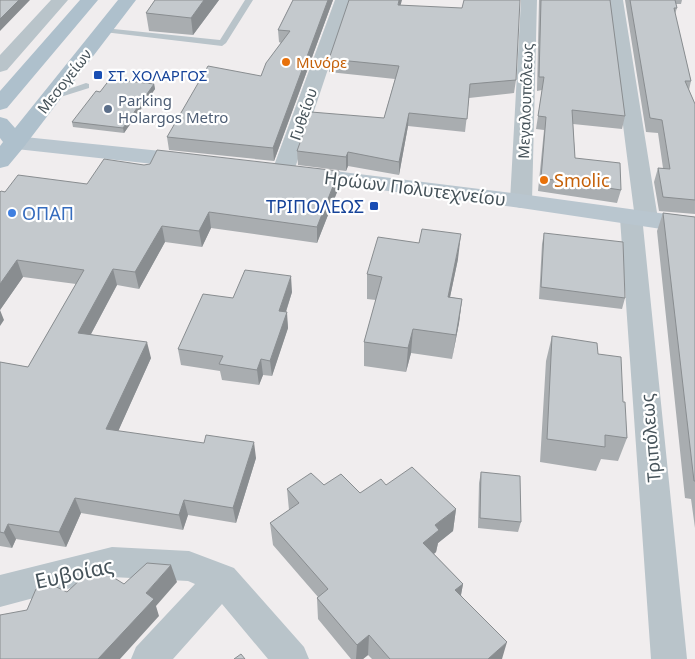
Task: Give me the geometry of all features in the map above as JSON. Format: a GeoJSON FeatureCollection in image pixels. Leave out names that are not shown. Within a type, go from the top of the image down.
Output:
{"type":"FeatureCollection","features":[{"type":"Feature","properties":{"kind":"main road","name":"Μεσογείων"},"geometry":{"type":"LineString","coordinates":[[0,104],[89,0]]}},
{"type":"Feature","properties":{"kind":"main road","name":"Μεσογείων"},"geometry":{"type":"LineString","coordinates":[[0,161],[127,0]]}},
{"type":"Feature","properties":{"kind":"main road"},"geometry":{"type":"LineString","coordinates":[[0,123],[15,143]]}},
{"type":"Feature","properties":{"kind":"street"},"geometry":{"type":"LineString","coordinates":[[0,66],[60,0]]}},
{"type":"Feature","properties":{"kind":"street","name":"Γυθείου"},"geometry":{"type":"LineString","coordinates":[[273,170],[343,0]]}},
{"type":"Feature","properties":{"kind":"street","name":"Μεγαλουπόλεως"},"geometry":{"type":"LineString","coordinates":[[521,201],[529,0]]}},
{"type":"Feature","properties":{"kind":"street","name":"Τριπόλεως"},"geometry":{"type":"LineString","coordinates":[[615,0],[638,218],[670,659]]}},
{"type":"Feature","properties":{"kind":"street"},"geometry":{"type":"LineString","coordinates":[[15,143],[216,164]]}},
{"type":"Feature","properties":{"kind":"street","name":"Ηρώων Πολυτεχνείου"},"geometry":{"type":"LineString","coordinates":[[273,170],[521,201],[695,226]]}},
{"type":"Feature","properties":{"kind":"street","name":"Ευβοίας"},"geometry":{"type":"LineString","coordinates":[[0,591],[21,584],[112,562],[189,566],[222,579],[291,659]]}},
{"type":"Feature","properties":{"kind":"street"},"geometry":{"type":"LineString","coordinates":[[149,659],[222,579]]}},
{"type":"Feature","properties":{"kind":"lane"},"geometry":{"type":"LineString","coordinates":[[104,30],[222,43],[249,0]]}},
{"type":"Feature","properties":{"kind":"lane"},"geometry":{"type":"LineString","coordinates":[[51,97],[86,86]]}},
{"type":"Feature","properties":{"kind":"building"},"geometry":{"type":"Polygon","coordinates":[[[0,0],[19,0],[0,19],[0,0]]]}},
{"type":"Feature","properties":{"kind":"building"},"geometry":{"type":"Polygon","coordinates":[[[155,0],[204,0],[191,18],[146,13],[155,0]]]}},
{"type":"Feature","properties":{"kind":"building"},"geometry":{"type":"Polygon","coordinates":[[[293,0],[328,0],[273,148],[167,137],[208,66],[261,76],[266,63],[290,31],[278,30],[293,0]]]}},
{"type":"Feature","properties":{"kind":"building"},"geometry":{"type":"Polygon","coordinates":[[[349,0],[399,0],[398,5],[462,8],[464,0],[520,0],[516,80],[470,84],[467,119],[409,113],[399,162],[348,152],[346,157],[297,151],[311,112],[384,118],[399,66],[329,59],[349,0]]]}},
{"type":"Feature","properties":{"kind":"building"},"geometry":{"type":"Polygon","coordinates":[[[541,0],[610,0],[625,116],[572,110],[575,158],[620,163],[621,190],[541,178],[546,117],[538,116],[544,77],[539,77],[541,0]]]}},
{"type":"Feature","properties":{"kind":"building"},"geometry":{"type":"Polygon","coordinates":[[[630,0],[675,0],[677,8],[674,8],[691,81],[685,81],[695,104],[695,200],[663,197],[658,168],[670,169],[662,120],[650,118],[630,0]]]}},
{"type":"Feature","properties":{"kind":"building"},"geometry":{"type":"Polygon","coordinates":[[[110,79],[154,84],[123,128],[72,122],[96,91],[100,92],[110,79]]]}},
{"type":"Feature","properties":{"kind":"building"},"geometry":{"type":"Polygon","coordinates":[[[157,150],[339,171],[317,227],[209,212],[199,231],[162,226],[135,272],[113,269],[78,333],[147,342],[106,429],[204,443],[206,435],[254,442],[233,508],[184,500],[179,515],[75,498],[59,532],[8,524],[4,533],[0,532],[0,362],[28,367],[84,270],[17,260],[0,284],[0,192],[5,192],[18,175],[87,184],[104,159],[144,165],[150,164],[157,150]]]}},
{"type":"Feature","properties":{"kind":"building"},"geometry":{"type":"Polygon","coordinates":[[[663,213],[695,217],[695,481],[694,481],[663,213]]]}},
{"type":"Feature","properties":{"kind":"building"},"geometry":{"type":"Polygon","coordinates":[[[422,229],[461,234],[448,297],[462,299],[456,335],[413,329],[408,348],[364,342],[382,277],[367,274],[378,237],[419,243],[422,229]]]}},
{"type":"Feature","properties":{"kind":"building"},"geometry":{"type":"Polygon","coordinates":[[[544,233],[623,242],[625,298],[541,287],[544,233]]]}},
{"type":"Feature","properties":{"kind":"building"},"geometry":{"type":"Polygon","coordinates":[[[245,270],[291,276],[279,311],[287,312],[270,361],[261,359],[257,370],[219,364],[223,356],[178,349],[203,294],[233,298],[245,270]]]}},
{"type":"Feature","properties":{"kind":"building"},"geometry":{"type":"Polygon","coordinates":[[[552,336],[597,343],[598,354],[621,357],[627,438],[605,435],[605,447],[547,439],[552,336]]]}},
{"type":"Feature","properties":{"kind":"building"},"geometry":{"type":"Polygon","coordinates":[[[412,467],[456,509],[435,525],[439,530],[423,543],[463,584],[455,590],[507,642],[488,659],[390,659],[369,635],[357,645],[317,598],[328,589],[270,523],[299,503],[287,489],[311,473],[324,485],[341,474],[360,493],[381,479],[386,485],[412,467]]]}},
{"type":"Feature","properties":{"kind":"building"},"geometry":{"type":"Polygon","coordinates":[[[481,472],[520,476],[521,522],[480,518],[481,472]]]}},
{"type":"Feature","properties":{"kind":"building"},"geometry":{"type":"Polygon","coordinates":[[[147,563],[171,565],[146,593],[154,599],[98,659],[0,659],[0,615],[27,610],[36,589],[46,582],[67,592],[83,577],[100,569],[124,584],[147,563]]]}},
{"type":"Feature","properties":{"kind":"building"},"geometry":{"type":"Polygon","coordinates":[[[241,654],[245,659],[234,659],[241,654]]]}},
{"type":"Feature","properties":{"kind":"place","name":"Μινόρε"},"geometry":{"type":"Point","coordinates":[286,62]}},
{"type":"Feature","properties":{"kind":"place","name":"ΣΤ. ΧΟΛΑΡΓΟΣ"},"geometry":{"type":"Point","coordinates":[98,75]}},
{"type":"Feature","properties":{"kind":"place","name":"Parking Holargos Metro"},"geometry":{"type":"Point","coordinates":[108,109]}},
{"type":"Feature","properties":{"kind":"place","name":"Smolic"},"geometry":{"type":"Point","coordinates":[544,180]}},
{"type":"Feature","properties":{"kind":"place","name":"ΤΡΙΠΟΛΕΩΣ"},"geometry":{"type":"Point","coordinates":[374,206]}},
{"type":"Feature","properties":{"kind":"place","name":"ΟΠΑΠ"},"geometry":{"type":"Point","coordinates":[12,213]}}]}
